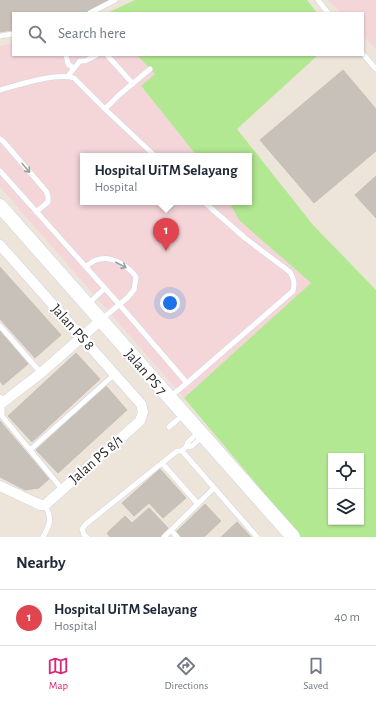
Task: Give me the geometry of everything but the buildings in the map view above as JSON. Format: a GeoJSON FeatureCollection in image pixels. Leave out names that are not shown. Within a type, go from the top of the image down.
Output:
{"type":"FeatureCollection","features":[{"type":"Feature","properties":{"kind":"street","name":"Jalan PS 7"},"geometry":{"type":"LineString","coordinates":[[0,206],[293,537]]}},
{"type":"Feature","properties":{"kind":"street","name":"Jalan PS 8"},"geometry":{"type":"LineString","coordinates":[[0,245],[141,404],[143,412]]}},
{"type":"Feature","properties":{"kind":"street"},"geometry":{"type":"LineString","coordinates":[[1,401],[41,373],[101,320]]}},
{"type":"Feature","properties":{"kind":"street","name":"Jalan PS 8/1"},"geometry":{"type":"LineString","coordinates":[[45,505],[140,421],[143,412]]}},
{"type":"Feature","properties":{"kind":"street"},"geometry":{"type":"LineString","coordinates":[[0,486],[36,503],[45,505]]}},
{"type":"Feature","properties":{"kind":"lane"},"geometry":{"type":"LineString","coordinates":[[92,12],[115,0]]}},
{"type":"Feature","properties":{"kind":"lane"},"geometry":{"type":"LineString","coordinates":[[318,0],[327,12]]}},
{"type":"Feature","properties":{"kind":"lane"},"geometry":{"type":"LineString","coordinates":[[0,36],[12,34]]}},
{"type":"Feature","properties":{"kind":"lane"},"geometry":{"type":"LineString","coordinates":[[364,55],[376,69]]}},
{"type":"Feature","properties":{"kind":"lane"},"geometry":{"type":"LineString","coordinates":[[66,56],[68,64],[73,68]]}},
{"type":"Feature","properties":{"kind":"lane"},"geometry":{"type":"LineString","coordinates":[[68,76],[80,61],[95,56]]}},
{"type":"Feature","properties":{"kind":"lane"},"geometry":{"type":"LineString","coordinates":[[108,56],[133,84]]}},
{"type":"Feature","properties":{"kind":"lane"},"geometry":{"type":"LineString","coordinates":[[105,109],[150,69]]}},
{"type":"Feature","properties":{"kind":"lane"},"geometry":{"type":"LineString","coordinates":[[0,90],[51,78],[68,76],[74,78],[152,153]]}},
{"type":"Feature","properties":{"kind":"lane"},"geometry":{"type":"LineString","coordinates":[[0,139],[46,191],[48,202],[36,212]]}},
{"type":"Feature","properties":{"kind":"lane"},"geometry":{"type":"LineString","coordinates":[[0,171],[105,288],[187,383]]}},
{"type":"Feature","properties":{"kind":"lane"},"geometry":{"type":"LineString","coordinates":[[169,397],[293,291],[295,280],[290,272],[246,238],[208,205]]}},
{"type":"Feature","properties":{"kind":"lane"},"geometry":{"type":"LineString","coordinates":[[86,267],[96,260],[106,259],[120,264],[133,272],[136,277],[134,290],[127,298],[101,320]]}},
{"type":"Feature","properties":{"kind":"lane"},"geometry":{"type":"LineString","coordinates":[[87,304],[105,288]]}},
{"type":"Feature","properties":{"kind":"lane"},"geometry":{"type":"LineString","coordinates":[[0,326],[41,373]]}},
{"type":"Feature","properties":{"kind":"lane"},"geometry":{"type":"LineString","coordinates":[[30,450],[115,374]]}},
{"type":"Feature","properties":{"kind":"lane"},"geometry":{"type":"LineString","coordinates":[[1,401],[2,416],[62,489]]}},
{"type":"Feature","properties":{"kind":"lane"},"geometry":{"type":"LineString","coordinates":[[169,427],[184,414]]}},
{"type":"Feature","properties":{"kind":"lane"},"geometry":{"type":"LineString","coordinates":[[87,537],[84,536],[82,529],[86,524],[177,451],[192,446],[202,433]]}},
{"type":"Feature","properties":{"kind":"lane"},"geometry":{"type":"LineString","coordinates":[[184,449],[214,488],[257,537]]}},
{"type":"Feature","properties":{"kind":"lane"},"geometry":{"type":"LineString","coordinates":[[162,463],[198,504]]}},
{"type":"Feature","properties":{"kind":"lane"},"geometry":{"type":"LineString","coordinates":[[164,537],[214,488]]}},
{"type":"Feature","properties":{"kind":"lane"},"geometry":{"type":"LineString","coordinates":[[43,537],[49,527],[50,518],[45,505]]}},
{"type":"Feature","properties":{"kind":"lane"},"geometry":{"type":"LineString","coordinates":[[171,530],[177,537]]}},
{"type":"Feature","properties":{"kind":"shaded area"},"geometry":{"type":"Polygon","coordinates":[[[328,0],[376,0],[376,49],[364,37],[364,12],[340,12],[328,0]]]}},
{"type":"Feature","properties":{"kind":"shaded area"},"geometry":{"type":"Polygon","coordinates":[[[12,43],[12,56],[138,56],[155,74],[141,87],[195,153],[80,153],[80,205],[231,205],[239,220],[312,283],[184,398],[0,187],[0,46],[12,43]]]}},
{"type":"Feature","properties":{"kind":"green space"},"geometry":{"type":"Polygon","coordinates":[[[135,0],[307,0],[316,12],[109,12],[135,0]]]}},
{"type":"Feature","properties":{"kind":"green space"},"geometry":{"type":"Polygon","coordinates":[[[138,56],[317,56],[237,129],[313,225],[376,290],[376,537],[301,537],[184,398],[311,283],[239,220],[231,205],[252,205],[252,153],[195,153],[141,86],[155,74],[138,56]]]}},
{"type":"Feature","properties":{"kind":"place","name":"Hospital UiTM Selayang"},"geometry":{"type":"Point","coordinates":[166,251]}}]}
